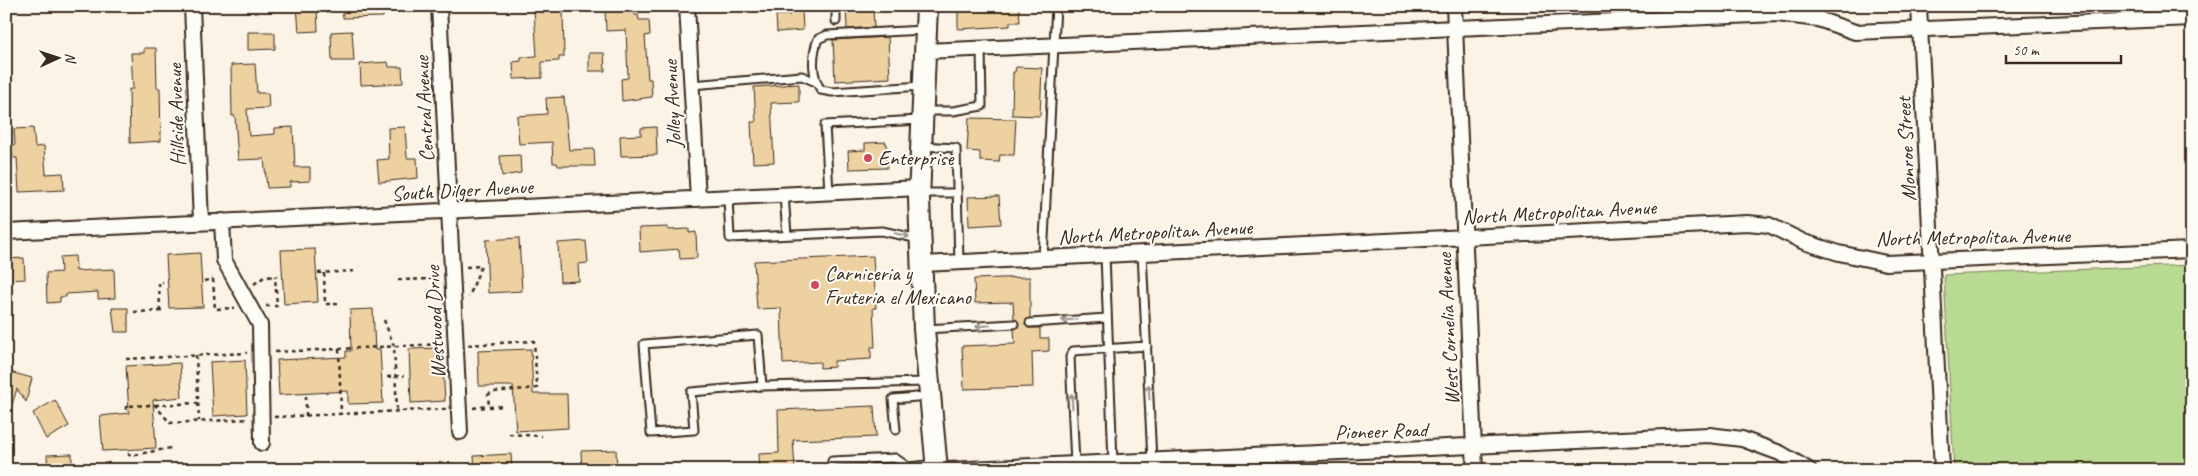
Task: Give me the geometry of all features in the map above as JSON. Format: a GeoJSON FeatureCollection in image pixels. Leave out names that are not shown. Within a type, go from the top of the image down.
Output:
{"type":"FeatureCollection","features":[{"type":"Feature","properties":{"kind":"main road"},"geometry":{"type":"LineString","coordinates":[[927,6],[920,190],[921,240],[924,329],[940,468]]}},
{"type":"Feature","properties":{"kind":"street","name":"Hillside Avenue"},"geometry":{"type":"LineString","coordinates":[[192,6],[201,222]]}},
{"type":"Feature","properties":{"kind":"street","name":"Central Avenue"},"geometry":{"type":"LineString","coordinates":[[439,6],[449,210]]}},
{"type":"Feature","properties":{"kind":"street","name":"Jolley Avenue"},"geometry":{"type":"LineString","coordinates":[[687,6],[698,199]]}},
{"type":"Feature","properties":{"kind":"street","name":"West Cornelia Avenue"},"geometry":{"type":"LineString","coordinates":[[1454,6],[1475,470]]}},
{"type":"Feature","properties":{"kind":"street","name":"Monroe Street"},"geometry":{"type":"LineString","coordinates":[[1919,6],[1942,470]]}},
{"type":"Feature","properties":{"kind":"street"},"geometry":{"type":"LineString","coordinates":[[926,51],[1777,14],[1818,20],[1855,32],[2192,18]]}},
{"type":"Feature","properties":{"kind":"street","name":"South Dilger Avenue"},"geometry":{"type":"LineString","coordinates":[[6,232],[829,192],[920,190]]}},
{"type":"Feature","properties":{"kind":"street","name":"Westwood Drive"},"geometry":{"type":"LineString","coordinates":[[449,210],[460,432]]}},
{"type":"Feature","properties":{"kind":"street"},"geometry":{"type":"LineString","coordinates":[[222,221],[224,260],[260,325],[262,442]]}},
{"type":"Feature","properties":{"kind":"street","name":"North Metropolitan Avenue"},"geometry":{"type":"LineString","coordinates":[[923,264],[1748,223],[1769,225],[1804,242],[1839,254],[1886,263],[2192,250]]}},
{"type":"Feature","properties":{"kind":"street","name":"Pioneer Road"},"geometry":{"type":"LineString","coordinates":[[940,468],[1007,469],[1114,462],[1709,435],[1742,439],[1780,453],[1809,470]]}},
{"type":"Feature","properties":{"kind":"lane"},"geometry":{"type":"LineString","coordinates":[[836,6],[836,22]]}},
{"type":"Feature","properties":{"kind":"lane"},"geometry":{"type":"LineString","coordinates":[[1043,258],[1056,6]]}},
{"type":"Feature","properties":{"kind":"lane"},"geometry":{"type":"LineString","coordinates":[[924,86],[832,92],[821,90],[816,82],[813,50],[818,38],[827,35],[926,30]]}},
{"type":"Feature","properties":{"kind":"lane"},"geometry":{"type":"LineString","coordinates":[[829,192],[825,125],[923,115],[982,106],[982,48]]}},
{"type":"Feature","properties":{"kind":"lane"},"geometry":{"type":"LineString","coordinates":[[691,85],[802,76],[816,82]]}},
{"type":"Feature","properties":{"kind":"lane"},"geometry":{"type":"LineString","coordinates":[[922,146],[956,148],[959,262]]}},
{"type":"Feature","properties":{"kind":"lane"},"geometry":{"type":"LineString","coordinates":[[920,190],[957,193]]}},
{"type":"Feature","properties":{"kind":"lane"},"geometry":{"type":"LineString","coordinates":[[784,195],[787,235]]}},
{"type":"Feature","properties":{"kind":"lane"},"geometry":{"type":"LineString","coordinates":[[728,198],[730,238],[882,232],[921,240]]}},
{"type":"Feature","properties":{"kind":"lane"},"geometry":{"type":"LineString","coordinates":[[1142,253],[1152,461]]}},
{"type":"Feature","properties":{"kind":"lane"},"geometry":{"type":"LineString","coordinates":[[1105,255],[1114,462]]}},
{"type":"Feature","properties":{"kind":"lane"},"geometry":{"type":"LineString","coordinates":[[1030,323],[1107,318]]}},
{"type":"Feature","properties":{"kind":"lane"},"geometry":{"type":"LineString","coordinates":[[924,329],[1014,324]]}},
{"type":"Feature","properties":{"kind":"lane"},"geometry":{"type":"LineString","coordinates":[[762,386],[758,335],[644,344],[651,433],[694,430],[691,392],[762,386],[930,389]]}},
{"type":"Feature","properties":{"kind":"lane"},"geometry":{"type":"LineString","coordinates":[[1066,466],[1070,357],[1073,351],[1147,346]]}},
{"type":"Feature","properties":{"kind":"lane"},"geometry":{"type":"LineString","coordinates":[[896,430],[893,399],[930,389]]}},
{"type":"Feature","properties":{"kind":"lane"},"geometry":{"type":"LineString","coordinates":[[832,470],[832,461],[886,458],[895,458],[908,467],[940,468]]}},
{"type":"Feature","properties":{"kind":"path"},"geometry":{"type":"LineString","coordinates":[[462,267],[481,266],[468,298],[462,298]]}},
{"type":"Feature","properties":{"kind":"path"},"geometry":{"type":"LineString","coordinates":[[318,273],[357,271]]}},
{"type":"Feature","properties":{"kind":"path"},"geometry":{"type":"LineString","coordinates":[[204,281],[213,279],[219,273]]}},
{"type":"Feature","properties":{"kind":"path"},"geometry":{"type":"LineString","coordinates":[[324,273],[325,304],[339,304]]}},
{"type":"Feature","properties":{"kind":"path"},"geometry":{"type":"LineString","coordinates":[[213,279],[215,309],[277,306],[276,276],[264,277],[242,292]]}},
{"type":"Feature","properties":{"kind":"path"},"geometry":{"type":"LineString","coordinates":[[398,280],[435,279]]}},
{"type":"Feature","properties":{"kind":"path"},"geometry":{"type":"LineString","coordinates":[[160,311],[158,282],[163,282]]}},
{"type":"Feature","properties":{"kind":"path"},"geometry":{"type":"LineString","coordinates":[[134,312],[164,311]]}},
{"type":"Feature","properties":{"kind":"path"},"geometry":{"type":"LineString","coordinates":[[384,320],[394,346],[397,411]]}},
{"type":"Feature","properties":{"kind":"path"},"geometry":{"type":"LineString","coordinates":[[464,345],[534,341],[536,388],[492,392],[488,395],[489,407],[468,408],[504,406]]}},
{"type":"Feature","properties":{"kind":"path"},"geometry":{"type":"LineString","coordinates":[[126,359],[446,344]]}},
{"type":"Feature","properties":{"kind":"path"},"geometry":{"type":"LineString","coordinates":[[339,349],[341,414]]}},
{"type":"Feature","properties":{"kind":"path"},"geometry":{"type":"LineString","coordinates":[[196,356],[199,421]]}},
{"type":"Feature","properties":{"kind":"path"},"geometry":{"type":"LineString","coordinates":[[387,377],[404,376]]}},
{"type":"Feature","properties":{"kind":"path"},"geometry":{"type":"LineString","coordinates":[[306,396],[306,416]]}},
{"type":"Feature","properties":{"kind":"path"},"geometry":{"type":"LineString","coordinates":[[126,410],[126,406],[198,403]]}},
{"type":"Feature","properties":{"kind":"path"},"geometry":{"type":"LineString","coordinates":[[155,405],[170,422],[452,408]]}},
{"type":"Feature","properties":{"kind":"path"},"geometry":{"type":"LineString","coordinates":[[509,434],[542,436]]}},
{"type":"Feature","properties":{"kind":"path"},"geometry":{"type":"LineString","coordinates":[[129,453],[129,455],[134,455],[171,448]]}},
{"type":"Feature","properties":{"kind":"green space"},"geometry":{"type":"Polygon","coordinates":[[[2192,265],[2192,470],[1954,470],[1944,275],[2192,265]]]}},
{"type":"Feature","properties":{"kind":"building"},"geometry":{"type":"Polygon","coordinates":[[[297,6],[317,6],[318,31],[299,32],[297,6]]]}},
{"type":"Feature","properties":{"kind":"building"},"geometry":{"type":"Polygon","coordinates":[[[342,6],[383,6],[383,17],[343,18],[342,6]]]}},
{"type":"Feature","properties":{"kind":"building"},"geometry":{"type":"Polygon","coordinates":[[[846,6],[871,6],[871,9],[873,9],[874,27],[847,29],[846,6]]]}},
{"type":"Feature","properties":{"kind":"building"},"geometry":{"type":"Polygon","coordinates":[[[958,6],[1019,6],[1020,22],[1010,22],[1010,26],[958,29],[958,6]]]}},
{"type":"Feature","properties":{"kind":"building"},"geometry":{"type":"Polygon","coordinates":[[[563,8],[564,57],[559,57],[559,61],[542,62],[542,78],[514,79],[513,62],[521,61],[521,57],[537,56],[534,10],[563,8]]]}},
{"type":"Feature","properties":{"kind":"building"},"geometry":{"type":"Polygon","coordinates":[[[635,8],[635,15],[638,15],[639,20],[649,20],[650,35],[645,36],[648,79],[651,79],[652,97],[622,101],[621,79],[628,78],[626,30],[606,31],[605,9],[635,8]]]}},
{"type":"Feature","properties":{"kind":"building"},"geometry":{"type":"Polygon","coordinates":[[[790,10],[802,10],[803,30],[777,32],[776,15],[790,15],[790,10]]]}},
{"type":"Feature","properties":{"kind":"building"},"geometry":{"type":"Polygon","coordinates":[[[352,31],[354,61],[332,61],[331,32],[352,31]]]}},
{"type":"Feature","properties":{"kind":"building"},"geometry":{"type":"Polygon","coordinates":[[[248,32],[272,32],[275,34],[275,49],[248,50],[248,32]]]}},
{"type":"Feature","properties":{"kind":"building"},"geometry":{"type":"Polygon","coordinates":[[[888,37],[890,78],[835,81],[833,40],[888,37]]]}},
{"type":"Feature","properties":{"kind":"building"},"geometry":{"type":"Polygon","coordinates":[[[144,48],[156,48],[157,88],[160,88],[161,141],[130,143],[129,89],[133,89],[131,53],[144,53],[144,48]]]}},
{"type":"Feature","properties":{"kind":"building"},"geometry":{"type":"Polygon","coordinates":[[[589,53],[604,53],[605,71],[589,71],[589,53]]]}},
{"type":"Feature","properties":{"kind":"building"},"geometry":{"type":"Polygon","coordinates":[[[388,62],[389,67],[402,67],[403,83],[361,85],[360,64],[388,62]]]}},
{"type":"Feature","properties":{"kind":"building"},"geometry":{"type":"Polygon","coordinates":[[[255,64],[257,93],[268,93],[269,108],[247,109],[249,136],[275,134],[275,128],[293,127],[295,167],[310,167],[310,181],[290,182],[290,187],[267,188],[264,159],[238,160],[235,116],[232,116],[231,65],[255,64]]]}},
{"type":"Feature","properties":{"kind":"building"},"geometry":{"type":"Polygon","coordinates":[[[1016,67],[1042,68],[1040,116],[1012,115],[1013,72],[1015,72],[1016,67]]]}},
{"type":"Feature","properties":{"kind":"building"},"geometry":{"type":"Polygon","coordinates":[[[799,84],[799,102],[771,103],[774,162],[753,163],[751,122],[756,122],[754,87],[799,84]]]}},
{"type":"Feature","properties":{"kind":"building"},"geometry":{"type":"Polygon","coordinates":[[[564,97],[569,150],[594,149],[595,166],[558,166],[557,163],[553,163],[552,142],[519,144],[517,116],[547,114],[546,98],[564,97]]]}},
{"type":"Feature","properties":{"kind":"building"},"geometry":{"type":"Polygon","coordinates":[[[969,118],[1016,119],[1014,155],[1000,155],[999,162],[980,161],[980,152],[967,151],[969,118]]]}},
{"type":"Feature","properties":{"kind":"building"},"geometry":{"type":"Polygon","coordinates":[[[405,127],[407,158],[417,158],[418,178],[379,182],[377,160],[389,159],[388,128],[405,127]]]}},
{"type":"Feature","properties":{"kind":"building"},"geometry":{"type":"Polygon","coordinates":[[[656,127],[657,155],[621,156],[620,136],[641,135],[641,128],[656,127]]]}},
{"type":"Feature","properties":{"kind":"building"},"geometry":{"type":"Polygon","coordinates":[[[33,128],[35,147],[44,146],[46,174],[63,173],[64,190],[19,192],[17,158],[13,158],[12,145],[15,145],[14,129],[33,128]]]}},
{"type":"Feature","properties":{"kind":"building","name":"Enterprise"},"geometry":{"type":"Polygon","coordinates":[[[886,142],[887,168],[849,169],[848,151],[865,150],[865,143],[886,142]]]}},
{"type":"Feature","properties":{"kind":"building"},"geometry":{"type":"Polygon","coordinates":[[[520,155],[521,173],[502,176],[500,156],[520,155]]]}},
{"type":"Feature","properties":{"kind":"building"},"geometry":{"type":"Polygon","coordinates":[[[999,196],[1001,224],[969,226],[968,197],[999,196]]]}},
{"type":"Feature","properties":{"kind":"building"},"geometry":{"type":"Polygon","coordinates":[[[668,227],[668,230],[689,229],[689,233],[696,232],[697,258],[680,259],[679,249],[640,252],[639,228],[668,227]]]}},
{"type":"Feature","properties":{"kind":"building"},"geometry":{"type":"Polygon","coordinates":[[[519,238],[522,291],[488,293],[486,240],[519,238]]]}},
{"type":"Feature","properties":{"kind":"building"},"geometry":{"type":"Polygon","coordinates":[[[586,241],[588,263],[578,264],[579,281],[560,282],[558,243],[586,241]]]}},
{"type":"Feature","properties":{"kind":"building"},"geometry":{"type":"Polygon","coordinates":[[[315,249],[318,302],[284,304],[281,250],[315,249]]]}},
{"type":"Feature","properties":{"kind":"building"},"geometry":{"type":"Polygon","coordinates":[[[200,253],[203,307],[169,308],[166,255],[200,253]]]}},
{"type":"Feature","properties":{"kind":"building"},"geometry":{"type":"Polygon","coordinates":[[[75,256],[76,271],[114,269],[115,298],[98,299],[98,292],[66,294],[66,297],[60,297],[60,302],[47,303],[46,273],[61,272],[60,257],[75,256]]]}},
{"type":"Feature","properties":{"kind":"building"},"geometry":{"type":"Polygon","coordinates":[[[873,256],[876,308],[873,308],[875,347],[871,347],[871,359],[834,361],[834,367],[820,368],[820,362],[783,364],[781,308],[757,309],[754,261],[873,256]]]}},
{"type":"Feature","properties":{"kind":"building"},"geometry":{"type":"Polygon","coordinates":[[[24,258],[25,279],[7,280],[6,259],[24,258]]]}},
{"type":"Feature","properties":{"kind":"building"},"geometry":{"type":"Polygon","coordinates":[[[1030,277],[1030,318],[1026,320],[1025,324],[1028,328],[1040,328],[1040,338],[1049,338],[1049,351],[1032,352],[1033,387],[964,389],[962,346],[1015,344],[1014,329],[1019,324],[1014,319],[1013,302],[975,303],[974,279],[1030,277]]]}},
{"type":"Feature","properties":{"kind":"building"},"geometry":{"type":"Polygon","coordinates":[[[112,308],[128,308],[128,332],[115,332],[112,308]]]}},
{"type":"Feature","properties":{"kind":"building"},"geometry":{"type":"Polygon","coordinates":[[[373,309],[375,350],[380,349],[383,403],[348,404],[348,391],[279,395],[277,360],[346,357],[346,351],[351,351],[350,310],[373,309]]]}},
{"type":"Feature","properties":{"kind":"building"},"geometry":{"type":"Polygon","coordinates":[[[442,348],[445,401],[411,403],[409,349],[442,348]]]}},
{"type":"Feature","properties":{"kind":"building"},"geometry":{"type":"Polygon","coordinates":[[[531,349],[533,394],[567,394],[568,428],[516,431],[513,386],[479,386],[478,351],[531,349]]]}},
{"type":"Feature","properties":{"kind":"building"},"geometry":{"type":"Polygon","coordinates":[[[245,360],[247,414],[213,416],[210,362],[245,360]]]}},
{"type":"Feature","properties":{"kind":"building"},"geometry":{"type":"Polygon","coordinates":[[[180,363],[182,397],[153,400],[156,448],[103,451],[100,416],[129,413],[126,366],[180,363]]]}},
{"type":"Feature","properties":{"kind":"building"},"geometry":{"type":"Polygon","coordinates":[[[6,371],[32,378],[26,402],[17,389],[9,414],[6,413],[6,371]]]}},
{"type":"Feature","properties":{"kind":"building"},"geometry":{"type":"Polygon","coordinates":[[[55,400],[69,426],[46,439],[33,413],[55,400]]]}},
{"type":"Feature","properties":{"kind":"building"},"geometry":{"type":"Polygon","coordinates":[[[874,406],[876,437],[793,440],[795,469],[760,470],[759,454],[779,453],[778,410],[874,406]]]}},
{"type":"Feature","properties":{"kind":"building"},"geometry":{"type":"Polygon","coordinates":[[[616,450],[617,470],[582,470],[581,451],[616,450]]]}},
{"type":"Feature","properties":{"kind":"building"},"geometry":{"type":"Polygon","coordinates":[[[72,454],[72,470],[48,470],[47,455],[72,454]]]}},
{"type":"Feature","properties":{"kind":"building"},"geometry":{"type":"Polygon","coordinates":[[[511,454],[512,470],[475,470],[474,456],[511,454]]]}},
{"type":"Feature","properties":{"kind":"place","name":"Enterprise"},"geometry":{"type":"Point","coordinates":[868,158]}},
{"type":"Feature","properties":{"kind":"place","name":"Carniceria y Fruteria el Mexicano"},"geometry":{"type":"Point","coordinates":[815,285]}}]}
